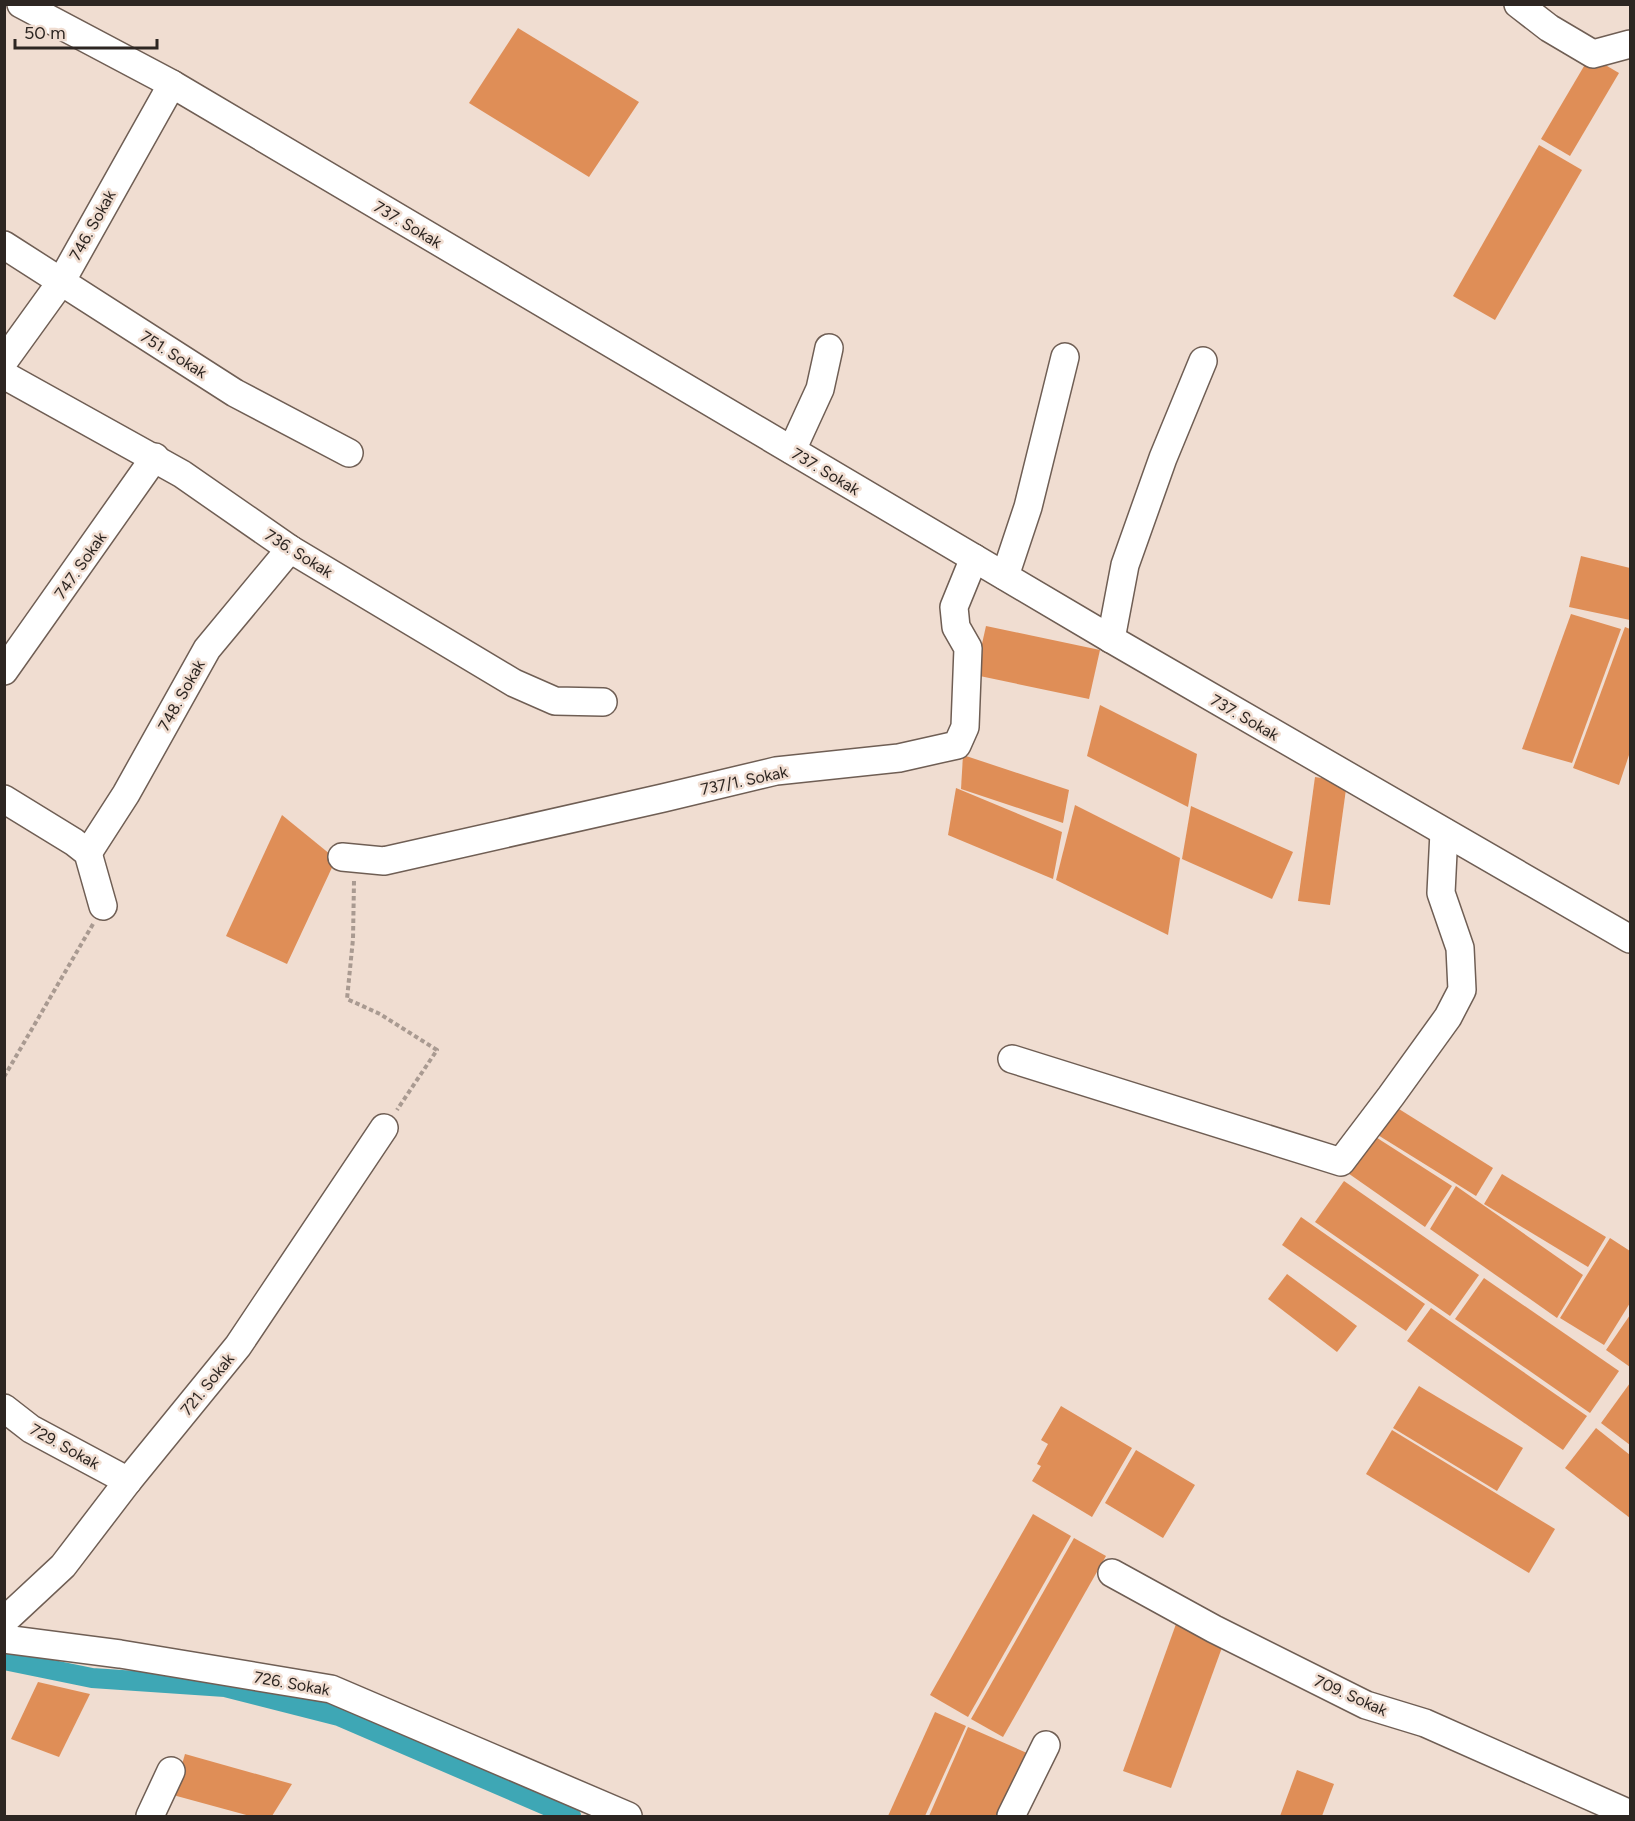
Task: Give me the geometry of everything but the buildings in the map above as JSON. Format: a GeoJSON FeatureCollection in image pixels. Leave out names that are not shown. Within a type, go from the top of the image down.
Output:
{"type":"FeatureCollection","features":[{"type":"Feature","properties":{"kind":"street","name":"737. Sokak"},"geometry":{"type":"LineString","coordinates":[[21,4],[172,84],[1112,639],[1630,939]]}},
{"type":"Feature","properties":{"kind":"street"},"geometry":{"type":"LineString","coordinates":[[1518,4],[1549,28],[1593,54],[1630,44]]}},
{"type":"Feature","properties":{"kind":"street","name":"746. Sokak"},"geometry":{"type":"LineString","coordinates":[[4,361],[61,282],[172,84]]}},
{"type":"Feature","properties":{"kind":"street","name":"751. Sokak"},"geometry":{"type":"LineString","coordinates":[[4,245],[235,393],[349,453]]}},
{"type":"Feature","properties":{"kind":"street"},"geometry":{"type":"LineString","coordinates":[[792,450],[820,389],[829,348]]}},
{"type":"Feature","properties":{"kind":"street"},"geometry":{"type":"LineString","coordinates":[[1005,576],[1028,507],[1065,357]]}},
{"type":"Feature","properties":{"kind":"street"},"geometry":{"type":"LineString","coordinates":[[1112,639],[1125,565],[1162,458],[1203,362]]}},
{"type":"Feature","properties":{"kind":"street","name":"736. Sokak"},"geometry":{"type":"LineString","coordinates":[[4,375],[154,457],[290,549],[514,683],[555,701],[603,702]]}},
{"type":"Feature","properties":{"kind":"street","name":"747. Sokak"},"geometry":{"type":"LineString","coordinates":[[4,671],[154,457]]}},
{"type":"Feature","properties":{"kind":"street","name":"748. Sokak"},"geometry":{"type":"LineString","coordinates":[[88,853],[126,794],[207,649],[290,549]]}},
{"type":"Feature","properties":{"kind":"street","name":"737/1. Sokak"},"geometry":{"type":"LineString","coordinates":[[348,858],[384,861],[776,771],[899,758],[957,745],[965,727],[968,648],[956,627],[954,608],[974,558]]}},
{"type":"Feature","properties":{"kind":"street"},"geometry":{"type":"LineString","coordinates":[[4,799],[88,853],[104,906]]}},
{"type":"Feature","properties":{"kind":"street"},"geometry":{"type":"LineString","coordinates":[[1012,1059],[1341,1162],[1448,1017],[1462,990],[1460,948],[1441,893],[1444,832]]}},
{"type":"Feature","properties":{"kind":"street","name":"721. Sokak"},"geometry":{"type":"LineString","coordinates":[[4,1621],[63,1566],[128,1481],[238,1346],[384,1128]]}},
{"type":"Feature","properties":{"kind":"street","name":"729. Sokak"},"geometry":{"type":"LineString","coordinates":[[4,1408],[31,1429],[128,1481]]}},
{"type":"Feature","properties":{"kind":"street","name":"709. Sokak"},"geometry":{"type":"LineString","coordinates":[[1112,1574],[1214,1629],[1366,1705],[1425,1723],[1630,1814]]}},
{"type":"Feature","properties":{"kind":"street","name":"726. Sokak"},"geometry":{"type":"LineString","coordinates":[[4,1639],[120,1654],[331,1689],[628,1816]]}},
{"type":"Feature","properties":{"kind":"street"},"geometry":{"type":"LineString","coordinates":[[1011,1816],[1046,1745]]}},
{"type":"Feature","properties":{"kind":"street"},"geometry":{"type":"LineString","coordinates":[[150,1816],[171,1771]]}},
{"type":"Feature","properties":{"kind":"path"},"geometry":{"type":"LineString","coordinates":[[348,858],[353,939],[347,999],[381,1014],[437,1050],[384,1128]]}},
{"type":"Feature","properties":{"kind":"path"},"geometry":{"type":"LineString","coordinates":[[4,1077],[104,906]]}},
{"type":"Feature","properties":{"kind":"waterway"},"geometry":{"type":"LineString","coordinates":[[4,1660],[92,1678],[225,1687],[339,1716],[571,1816]]}}]}
